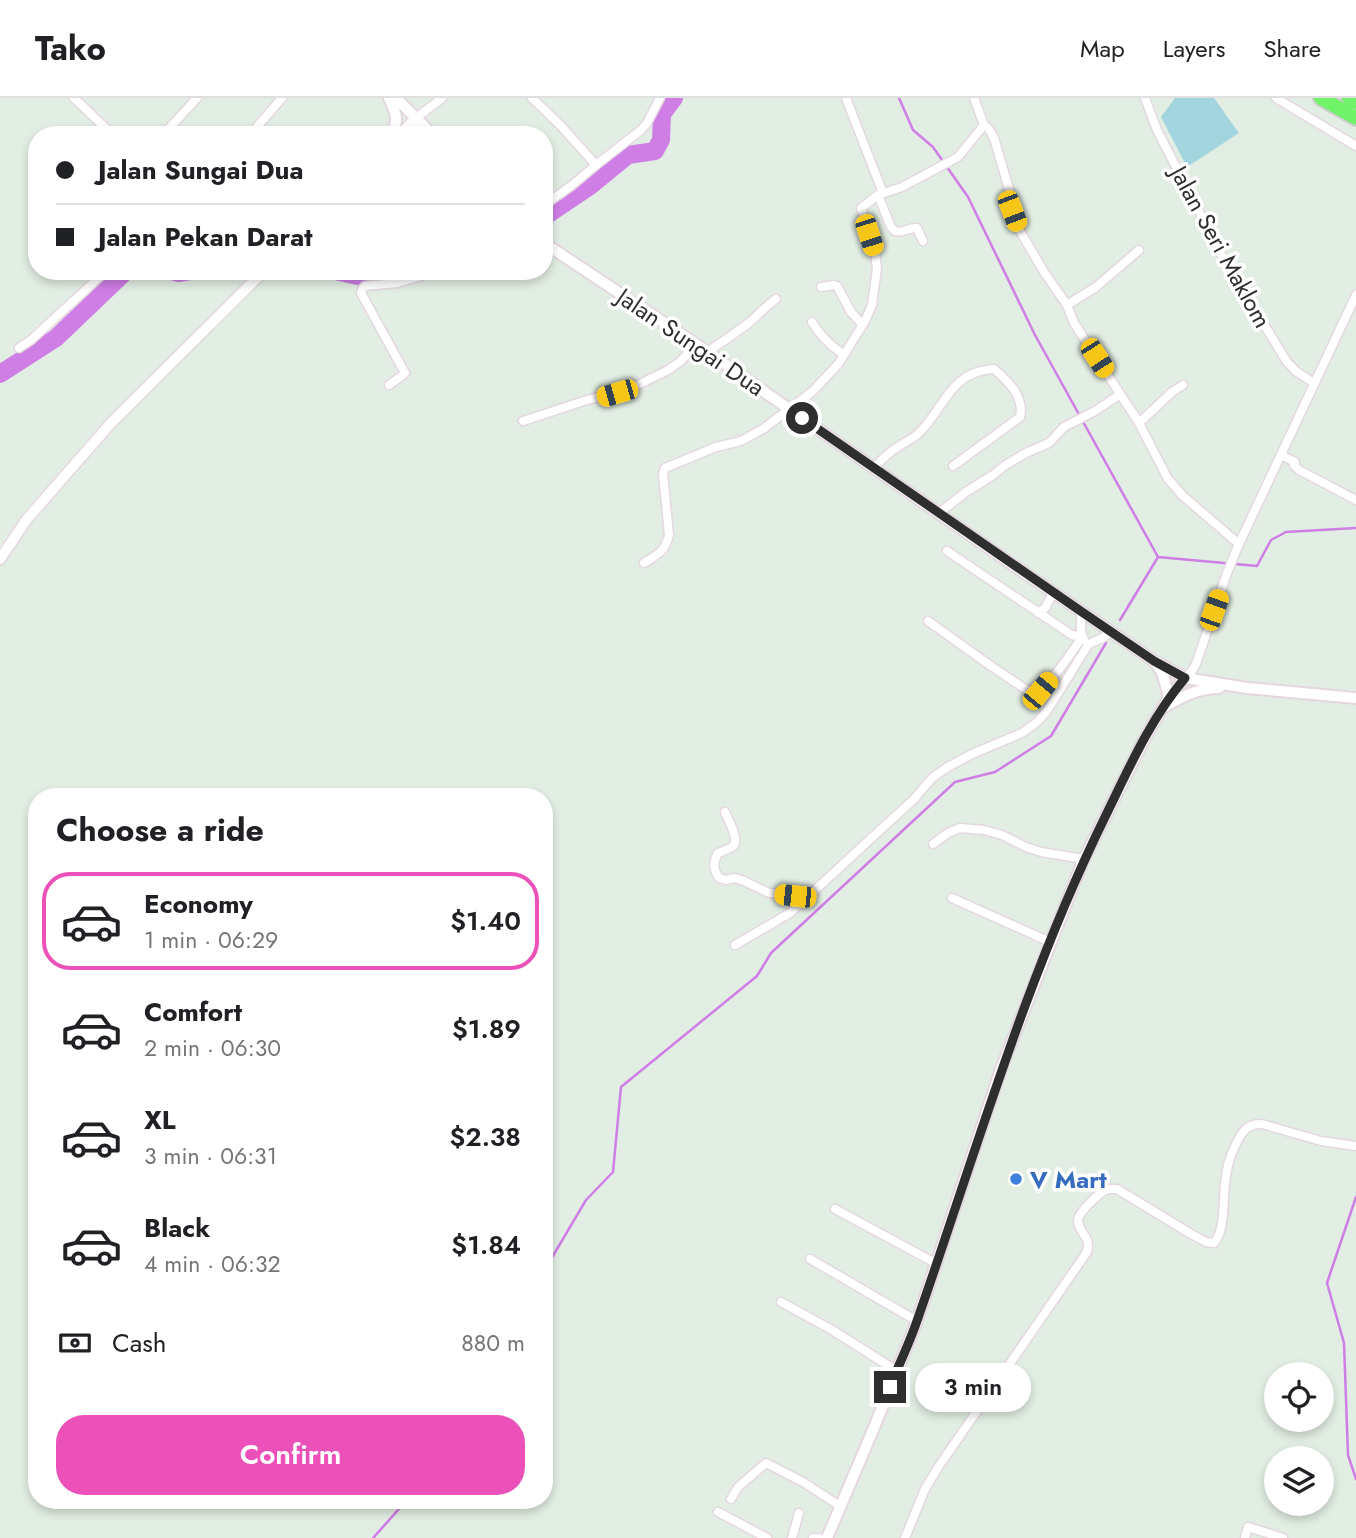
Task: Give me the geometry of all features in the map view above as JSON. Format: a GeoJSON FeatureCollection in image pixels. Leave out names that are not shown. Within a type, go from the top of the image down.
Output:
{"type":"FeatureCollection","features":[{"type":"Feature","properties":{"kind":"highway"},"geometry":{"type":"LineString","coordinates":[[1321,98],[1356,118]]}},
{"type":"Feature","properties":{"kind":"highway"},"geometry":{"type":"LineString","coordinates":[[1349,98],[1356,102]]}},
{"type":"Feature","properties":{"kind":"main road"},"geometry":{"type":"LineString","coordinates":[[389,98],[394,108],[396,126]]}},
{"type":"Feature","properties":{"kind":"main road"},"geometry":{"type":"LineString","coordinates":[[396,98],[424,126]]}},
{"type":"Feature","properties":{"kind":"main road","name":"Jalan Sungai Dua"},"geometry":{"type":"LineString","coordinates":[[553,250],[696,344],[1154,661],[1185,678],[1247,688]]}},
{"type":"Feature","properties":{"kind":"main road"},"geometry":{"type":"LineString","coordinates":[[1154,661],[1162,672],[1169,697]]}},
{"type":"Feature","properties":{"kind":"main road"},"geometry":{"type":"LineString","coordinates":[[827,1538],[917,1321],[1001,1069],[1084,859],[1146,736],[1169,697],[1185,678]]}},
{"type":"Feature","properties":{"kind":"main road"},"geometry":{"type":"LineString","coordinates":[[1162,709],[1185,695],[1212,688],[1247,688],[1356,698]]}},
{"type":"Feature","properties":{"kind":"street"},"geometry":{"type":"LineString","coordinates":[[74,98],[104,126]]}},
{"type":"Feature","properties":{"kind":"street"},"geometry":{"type":"LineString","coordinates":[[171,126],[197,98]]}},
{"type":"Feature","properties":{"kind":"street"},"geometry":{"type":"LineString","coordinates":[[258,126],[282,98]]}},
{"type":"Feature","properties":{"kind":"street"},"geometry":{"type":"LineString","coordinates":[[408,126],[442,98]]}},
{"type":"Feature","properties":{"kind":"street"},"geometry":{"type":"LineString","coordinates":[[532,98],[596,165]]}},
{"type":"Feature","properties":{"kind":"street"},"geometry":{"type":"LineString","coordinates":[[553,199],[641,130],[660,98]]}},
{"type":"Feature","properties":{"kind":"street"},"geometry":{"type":"LineString","coordinates":[[846,98],[891,227],[895,231],[903,232],[917,228],[923,241]]}},
{"type":"Feature","properties":{"kind":"street"},"geometry":{"type":"LineString","coordinates":[[974,98],[984,125],[995,138],[1012,211],[1021,233],[1067,305],[1074,323],[1139,423],[1168,479],[1182,496],[1238,546]]}},
{"type":"Feature","properties":{"kind":"street","name":"Jalan Seri Maklom"},"geometry":{"type":"LineString","coordinates":[[1145,98],[1157,130],[1221,254],[1287,362],[1314,383]]}},
{"type":"Feature","properties":{"kind":"street"},"geometry":{"type":"LineString","coordinates":[[1276,98],[1356,146]]}},
{"type":"Feature","properties":{"kind":"street"},"geometry":{"type":"LineString","coordinates":[[643,563],[663,550],[669,535],[663,474],[665,468],[716,447],[741,441],[763,429],[813,391],[844,355],[872,305],[877,269],[875,252],[861,208],[880,194],[902,187],[958,157],[984,125]]}},
{"type":"Feature","properties":{"kind":"street"},"geometry":{"type":"LineString","coordinates":[[1067,305],[1096,287],[1139,250]]}},
{"type":"Feature","properties":{"kind":"street"},"geometry":{"type":"LineString","coordinates":[[19,348],[96,280]]}},
{"type":"Feature","properties":{"kind":"street"},"geometry":{"type":"LineString","coordinates":[[0,559],[27,519],[111,423],[255,280]]}},
{"type":"Feature","properties":{"kind":"street"},"geometry":{"type":"LineString","coordinates":[[389,385],[405,373],[361,293],[365,286],[408,280]]}},
{"type":"Feature","properties":{"kind":"street"},"geometry":{"type":"LineString","coordinates":[[821,287],[837,286],[851,312],[862,324]]}},
{"type":"Feature","properties":{"kind":"street"},"geometry":{"type":"LineString","coordinates":[[1185,678],[1196,664],[1238,546],[1356,295]]}},
{"type":"Feature","properties":{"kind":"street"},"geometry":{"type":"LineString","coordinates":[[707,352],[776,299]]}},
{"type":"Feature","properties":{"kind":"street"},"geometry":{"type":"LineString","coordinates":[[812,322],[830,345],[844,355]]}},
{"type":"Feature","properties":{"kind":"street"},"geometry":{"type":"LineString","coordinates":[[523,421],[632,388],[668,370],[681,361],[696,344]]}},
{"type":"Feature","properties":{"kind":"street"},"geometry":{"type":"LineString","coordinates":[[875,468],[886,455],[916,436],[945,396],[963,378],[995,369],[1010,382],[1022,409],[1020,417],[953,466]]}},
{"type":"Feature","properties":{"kind":"street"},"geometry":{"type":"LineString","coordinates":[[1139,423],[1183,384]]}},
{"type":"Feature","properties":{"kind":"street"},"geometry":{"type":"LineString","coordinates":[[939,513],[1004,466],[1049,443],[1064,427],[1119,395]]}},
{"type":"Feature","properties":{"kind":"street"},"geometry":{"type":"LineString","coordinates":[[1281,455],[1295,462],[1298,470],[1356,500]]}},
{"type":"Feature","properties":{"kind":"street"},"geometry":{"type":"LineString","coordinates":[[947,551],[1072,635],[1082,637],[1088,645]]}},
{"type":"Feature","properties":{"kind":"street"},"geometry":{"type":"LineString","coordinates":[[1038,613],[1045,608],[1053,593]]}},
{"type":"Feature","properties":{"kind":"street"},"geometry":{"type":"LineString","coordinates":[[928,621],[1033,693],[1040,691],[1082,637],[1082,612]]}},
{"type":"Feature","properties":{"kind":"street"},"geometry":{"type":"LineString","coordinates":[[735,945],[790,913],[810,897],[843,863],[914,799],[932,778],[972,754],[1022,733],[1037,722],[1047,711],[1088,645],[1104,639],[1110,632]]}},
{"type":"Feature","properties":{"kind":"street"},"geometry":{"type":"LineString","coordinates":[[724,812],[735,843],[731,848],[718,853],[714,860],[714,871],[719,878],[735,878],[769,893],[810,897]]}},
{"type":"Feature","properties":{"kind":"street"},"geometry":{"type":"LineString","coordinates":[[933,844],[960,828],[984,830],[1041,852],[1084,859]]}},
{"type":"Feature","properties":{"kind":"street"},"geometry":{"type":"LineString","coordinates":[[952,898],[1050,942]]}},
{"type":"Feature","properties":{"kind":"street"},"geometry":{"type":"LineString","coordinates":[[905,1538],[925,1489],[939,1466],[1087,1252],[1088,1242],[1078,1222],[1079,1216],[1097,1196],[1107,1189],[1117,1189],[1191,1234],[1214,1243],[1221,1228],[1230,1157],[1247,1128],[1262,1124],[1321,1141],[1356,1146]]}},
{"type":"Feature","properties":{"kind":"street"},"geometry":{"type":"LineString","coordinates":[[835,1209],[937,1265]]}},
{"type":"Feature","properties":{"kind":"street"},"geometry":{"type":"LineString","coordinates":[[810,1259],[917,1321]]}},
{"type":"Feature","properties":{"kind":"street"},"geometry":{"type":"LineString","coordinates":[[781,1302],[897,1371]]}},
{"type":"Feature","properties":{"kind":"street"},"geometry":{"type":"LineString","coordinates":[[731,1499],[738,1487],[766,1463],[803,1482],[840,1506]]}},
{"type":"Feature","properties":{"kind":"street"},"geometry":{"type":"LineString","coordinates":[[718,1512],[767,1538]]}},
{"type":"Feature","properties":{"kind":"street"},"geometry":{"type":"LineString","coordinates":[[792,1538],[799,1513]]}},
{"type":"Feature","properties":{"kind":"street"},"geometry":{"type":"LineString","coordinates":[[1245,1538],[1248,1527],[1283,1538]]}},
{"type":"Feature","properties":{"kind":"street"},"geometry":{"type":"LineString","coordinates":[[813,1538],[818,1538]]}},
{"type":"Feature","properties":{"kind":"shaded area"},"geometry":{"type":"Polygon","coordinates":[[[1175,98],[1214,98],[1239,133],[1187,167],[1161,117],[1175,98]]]}},
{"type":"Feature","properties":{"kind":"waterway"},"geometry":{"type":"LineString","coordinates":[[553,211],[590,186],[628,155],[655,151],[661,140],[662,114],[674,98]]}},
{"type":"Feature","properties":{"kind":"waterway"},"geometry":{"type":"LineString","coordinates":[[899,98],[913,130],[933,147],[968,197],[1035,335],[1158,557],[1257,566],[1271,540],[1286,532],[1356,528]]}},
{"type":"Feature","properties":{"kind":"waterway"},"geometry":{"type":"LineString","coordinates":[[0,374],[56,338],[117,280]]}},
{"type":"Feature","properties":{"kind":"waterway"},"geometry":{"type":"LineString","coordinates":[[1120,620],[1158,557]]}},
{"type":"Feature","properties":{"kind":"waterway"},"geometry":{"type":"LineString","coordinates":[[553,1256],[586,1200],[613,1172],[621,1087],[757,976],[771,953],[955,782],[995,772],[1051,736],[1106,643]]}},
{"type":"Feature","properties":{"kind":"waterway"},"geometry":{"type":"LineString","coordinates":[[1356,1197],[1327,1283],[1344,1343],[1348,1455],[1356,1479]]}},
{"type":"Feature","properties":{"kind":"waterway"},"geometry":{"type":"LineString","coordinates":[[373,1538],[399,1509]]}},
{"type":"Feature","properties":{"kind":"place","name":"V Mart"},"geometry":{"type":"Point","coordinates":[1016,1179]}},
{"type":"Feature","properties":{"kind":"route"},"geometry":{"type":"LineString","coordinates":[[802,418],[1154,661],[1185,678],[1169,697],[1146,736],[1083,862],[1001,1069],[937,1265],[890,1387]]}}]}
